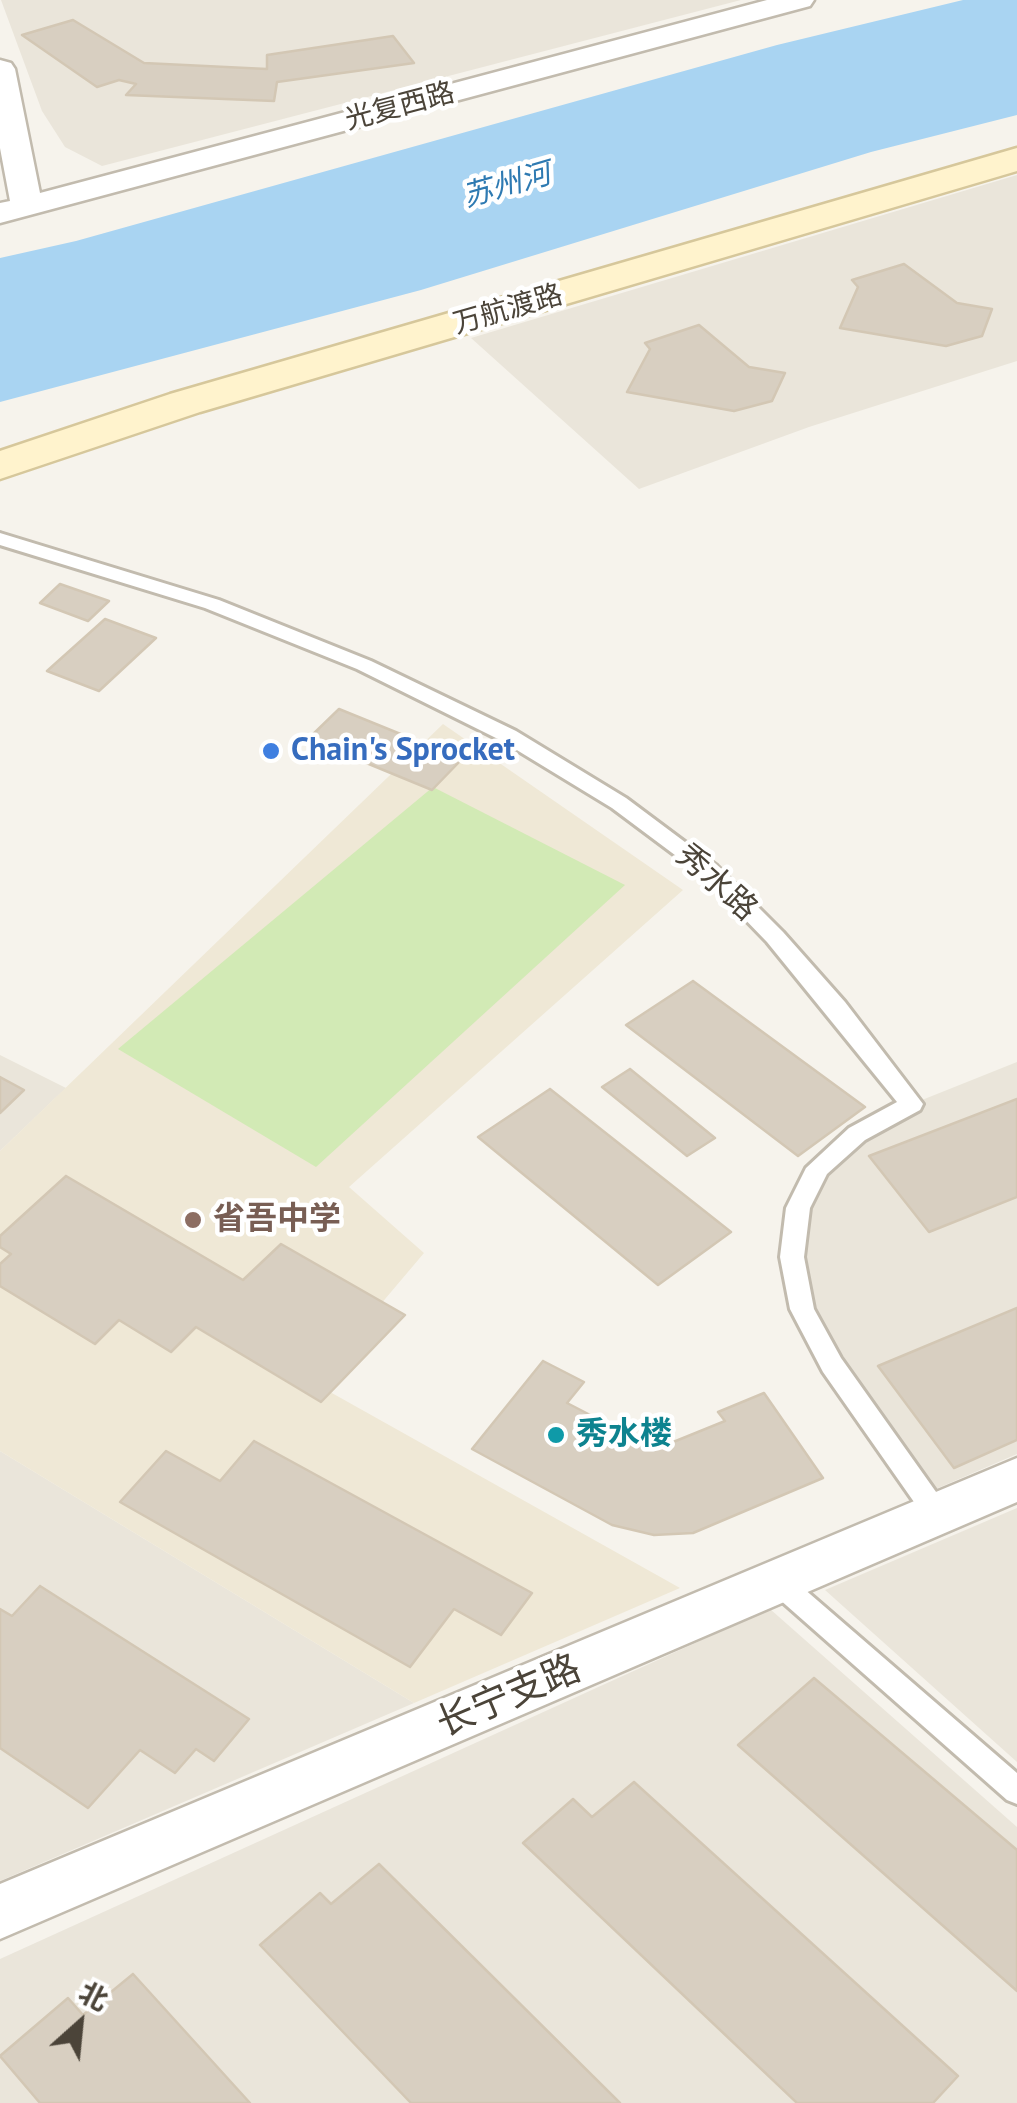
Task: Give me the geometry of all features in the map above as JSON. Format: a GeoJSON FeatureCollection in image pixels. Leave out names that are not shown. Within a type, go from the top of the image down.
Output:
{"type":"FeatureCollection","features":[{"type":"Feature","properties":{"kind":"street","name":"光复西路"},"geometry":{"type":"LineString","coordinates":[[14,210],[800,0]]}},
{"type":"Feature","properties":{"kind":"street"},"geometry":{"type":"LineString","coordinates":[[0,69],[14,210]]}},
{"type":"Feature","properties":{"kind":"street","name":"万航渡路"},"geometry":{"type":"LineString","coordinates":[[0,466],[185,403],[1017,160]]}},
{"type":"Feature","properties":{"kind":"street","name":"长宁支路"},"geometry":{"type":"LineString","coordinates":[[0,1912],[1017,1479]]}},
{"type":"Feature","properties":{"kind":"lane","name":"秀水路"},"geometry":{"type":"LineString","coordinates":[[0,539],[212,604],[364,665],[508,736],[619,803],[694,860],[775,937],[912,1104],[857,1134],[818,1168],[798,1208],[792,1258],[802,1308],[832,1365],[938,1514]]}},
{"type":"Feature","properties":{"kind":"lane"},"geometry":{"type":"LineString","coordinates":[[778,1583],[1017,1791]]}},
{"type":"Feature","properties":{"kind":"shaded area"},"geometry":{"type":"Polygon","coordinates":[[[1,0],[741,0],[102,166],[65,147],[42,111],[1,0]]]}},
{"type":"Feature","properties":{"kind":"shaded area"},"geometry":{"type":"Polygon","coordinates":[[[1017,175],[1017,361],[809,427],[639,489],[471,338],[1017,175]]]}},
{"type":"Feature","properties":{"kind":"shaded area","name":"省吾中学"},"geometry":{"type":"Polygon","coordinates":[[[443,724],[683,890],[349,1187],[424,1253],[314,1383],[680,1588],[414,1703],[0,1451],[0,1151],[443,724]]]}},
{"type":"Feature","properties":{"kind":"shaded area"},"geometry":{"type":"Polygon","coordinates":[[[0,1055],[66,1088],[0,1151],[0,1055]]]}},
{"type":"Feature","properties":{"kind":"shaded area"},"geometry":{"type":"Polygon","coordinates":[[[1017,1062],[1017,1454],[922,1495],[802,1309],[798,1208],[818,1169],[912,1104],[1017,1062]]]}},
{"type":"Feature","properties":{"kind":"shaded area"},"geometry":{"type":"Polygon","coordinates":[[[0,1451],[414,1703],[0,1881],[0,1451]]]}},
{"type":"Feature","properties":{"kind":"shaded area"},"geometry":{"type":"Polygon","coordinates":[[[1017,1508],[1017,1762],[825,1590],[1017,1508]]]}},
{"type":"Feature","properties":{"kind":"shaded area"},"geometry":{"type":"Polygon","coordinates":[[[770,1609],[1017,1827],[1017,2103],[0,2103],[0,1959],[770,1609]]]}},
{"type":"Feature","properties":{"kind":"green space"},"geometry":{"type":"Polygon","coordinates":[[[433,787],[625,885],[316,1167],[118,1049],[433,787]]]}},
{"type":"Feature","properties":{"kind":"water","name":"苏州河"},"geometry":{"type":"Polygon","coordinates":[[[963,0],[1017,0],[1017,115],[871,152],[421,290],[0,402],[0,258],[76,241],[777,45],[963,0]]]}},
{"type":"Feature","properties":{"kind":"building"},"geometry":{"type":"Polygon","coordinates":[[[73,20],[144,63],[267,69],[267,55],[393,36],[414,63],[277,82],[274,101],[126,95],[136,84],[119,80],[97,87],[22,35],[73,20]]]}},
{"type":"Feature","properties":{"kind":"building"},"geometry":{"type":"Polygon","coordinates":[[[904,264],[957,303],[992,309],[982,336],[946,346],[840,328],[858,287],[852,280],[904,264]]]}},
{"type":"Feature","properties":{"kind":"building"},"geometry":{"type":"Polygon","coordinates":[[[699,325],[749,367],[785,373],[772,401],[734,411],[627,392],[650,349],[645,343],[699,325]]]}},
{"type":"Feature","properties":{"kind":"building"},"geometry":{"type":"Polygon","coordinates":[[[60,584],[109,601],[88,621],[40,603],[60,584]]]}},
{"type":"Feature","properties":{"kind":"building"},"geometry":{"type":"Polygon","coordinates":[[[105,619],[156,638],[99,691],[47,671],[105,619]]]}},
{"type":"Feature","properties":{"kind":"building"},"geometry":{"type":"Polygon","coordinates":[[[339,709],[462,759],[432,790],[308,739],[339,709]]]}},
{"type":"Feature","properties":{"kind":"building"},"geometry":{"type":"Polygon","coordinates":[[[693,981],[865,1107],[798,1156],[626,1025],[693,981]]]}},
{"type":"Feature","properties":{"kind":"building"},"geometry":{"type":"Polygon","coordinates":[[[630,1069],[715,1138],[687,1156],[602,1087],[630,1069]]]}},
{"type":"Feature","properties":{"kind":"building"},"geometry":{"type":"Polygon","coordinates":[[[0,1077],[24,1090],[0,1113],[0,1077]]]}},
{"type":"Feature","properties":{"kind":"building"},"geometry":{"type":"Polygon","coordinates":[[[550,1089],[731,1232],[658,1285],[478,1137],[550,1089]]]}},
{"type":"Feature","properties":{"kind":"building"},"geometry":{"type":"Polygon","coordinates":[[[1017,1099],[1017,1197],[929,1232],[869,1156],[1017,1099]]]}},
{"type":"Feature","properties":{"kind":"building"},"geometry":{"type":"Polygon","coordinates":[[[66,1176],[243,1280],[281,1244],[405,1315],[321,1402],[196,1327],[171,1352],[119,1320],[95,1344],[0,1286],[0,1264],[11,1254],[0,1247],[0,1236],[66,1176]]]}},
{"type":"Feature","properties":{"kind":"building"},"geometry":{"type":"Polygon","coordinates":[[[1017,1308],[1017,1440],[954,1468],[878,1366],[1017,1308]]]}},
{"type":"Feature","properties":{"kind":"building","name":"秀水楼"},"geometry":{"type":"Polygon","coordinates":[[[543,1361],[584,1382],[567,1403],[656,1449],[725,1421],[718,1412],[764,1393],[823,1478],[693,1533],[654,1535],[612,1525],[472,1449],[543,1361]]]}},
{"type":"Feature","properties":{"kind":"building"},"geometry":{"type":"Polygon","coordinates":[[[254,1441],[532,1593],[501,1635],[454,1609],[410,1667],[120,1502],[166,1451],[220,1481],[254,1441]]]}},
{"type":"Feature","properties":{"kind":"building"},"geometry":{"type":"Polygon","coordinates":[[[40,1586],[249,1719],[214,1761],[196,1749],[175,1773],[140,1750],[88,1808],[0,1748],[0,1609],[12,1616],[40,1586]]]}},
{"type":"Feature","properties":{"kind":"building"},"geometry":{"type":"Polygon","coordinates":[[[814,1678],[1017,1850],[1017,1991],[738,1745],[814,1678]]]}},
{"type":"Feature","properties":{"kind":"building"},"geometry":{"type":"Polygon","coordinates":[[[634,1782],[958,2076],[933,2103],[797,2103],[523,1843],[573,1799],[592,1817],[634,1782]]]}},
{"type":"Feature","properties":{"kind":"building"},"geometry":{"type":"Polygon","coordinates":[[[379,1864],[620,2103],[411,2103],[260,1945],[320,1893],[331,1904],[379,1864]]]}},
{"type":"Feature","properties":{"kind":"building"},"geometry":{"type":"Polygon","coordinates":[[[133,1974],[250,2103],[40,2103],[0,2056],[68,1998],[83,2015],[133,1974]]]}},
{"type":"Feature","properties":{"kind":"place","name":"Chain's Sprocket"},"geometry":{"type":"Point","coordinates":[271,751]}},
{"type":"Feature","properties":{"kind":"place","name":"省吾中学"},"geometry":{"type":"Point","coordinates":[193,1220]}},
{"type":"Feature","properties":{"kind":"place","name":"秀水楼"},"geometry":{"type":"Point","coordinates":[556,1435]}}]}
